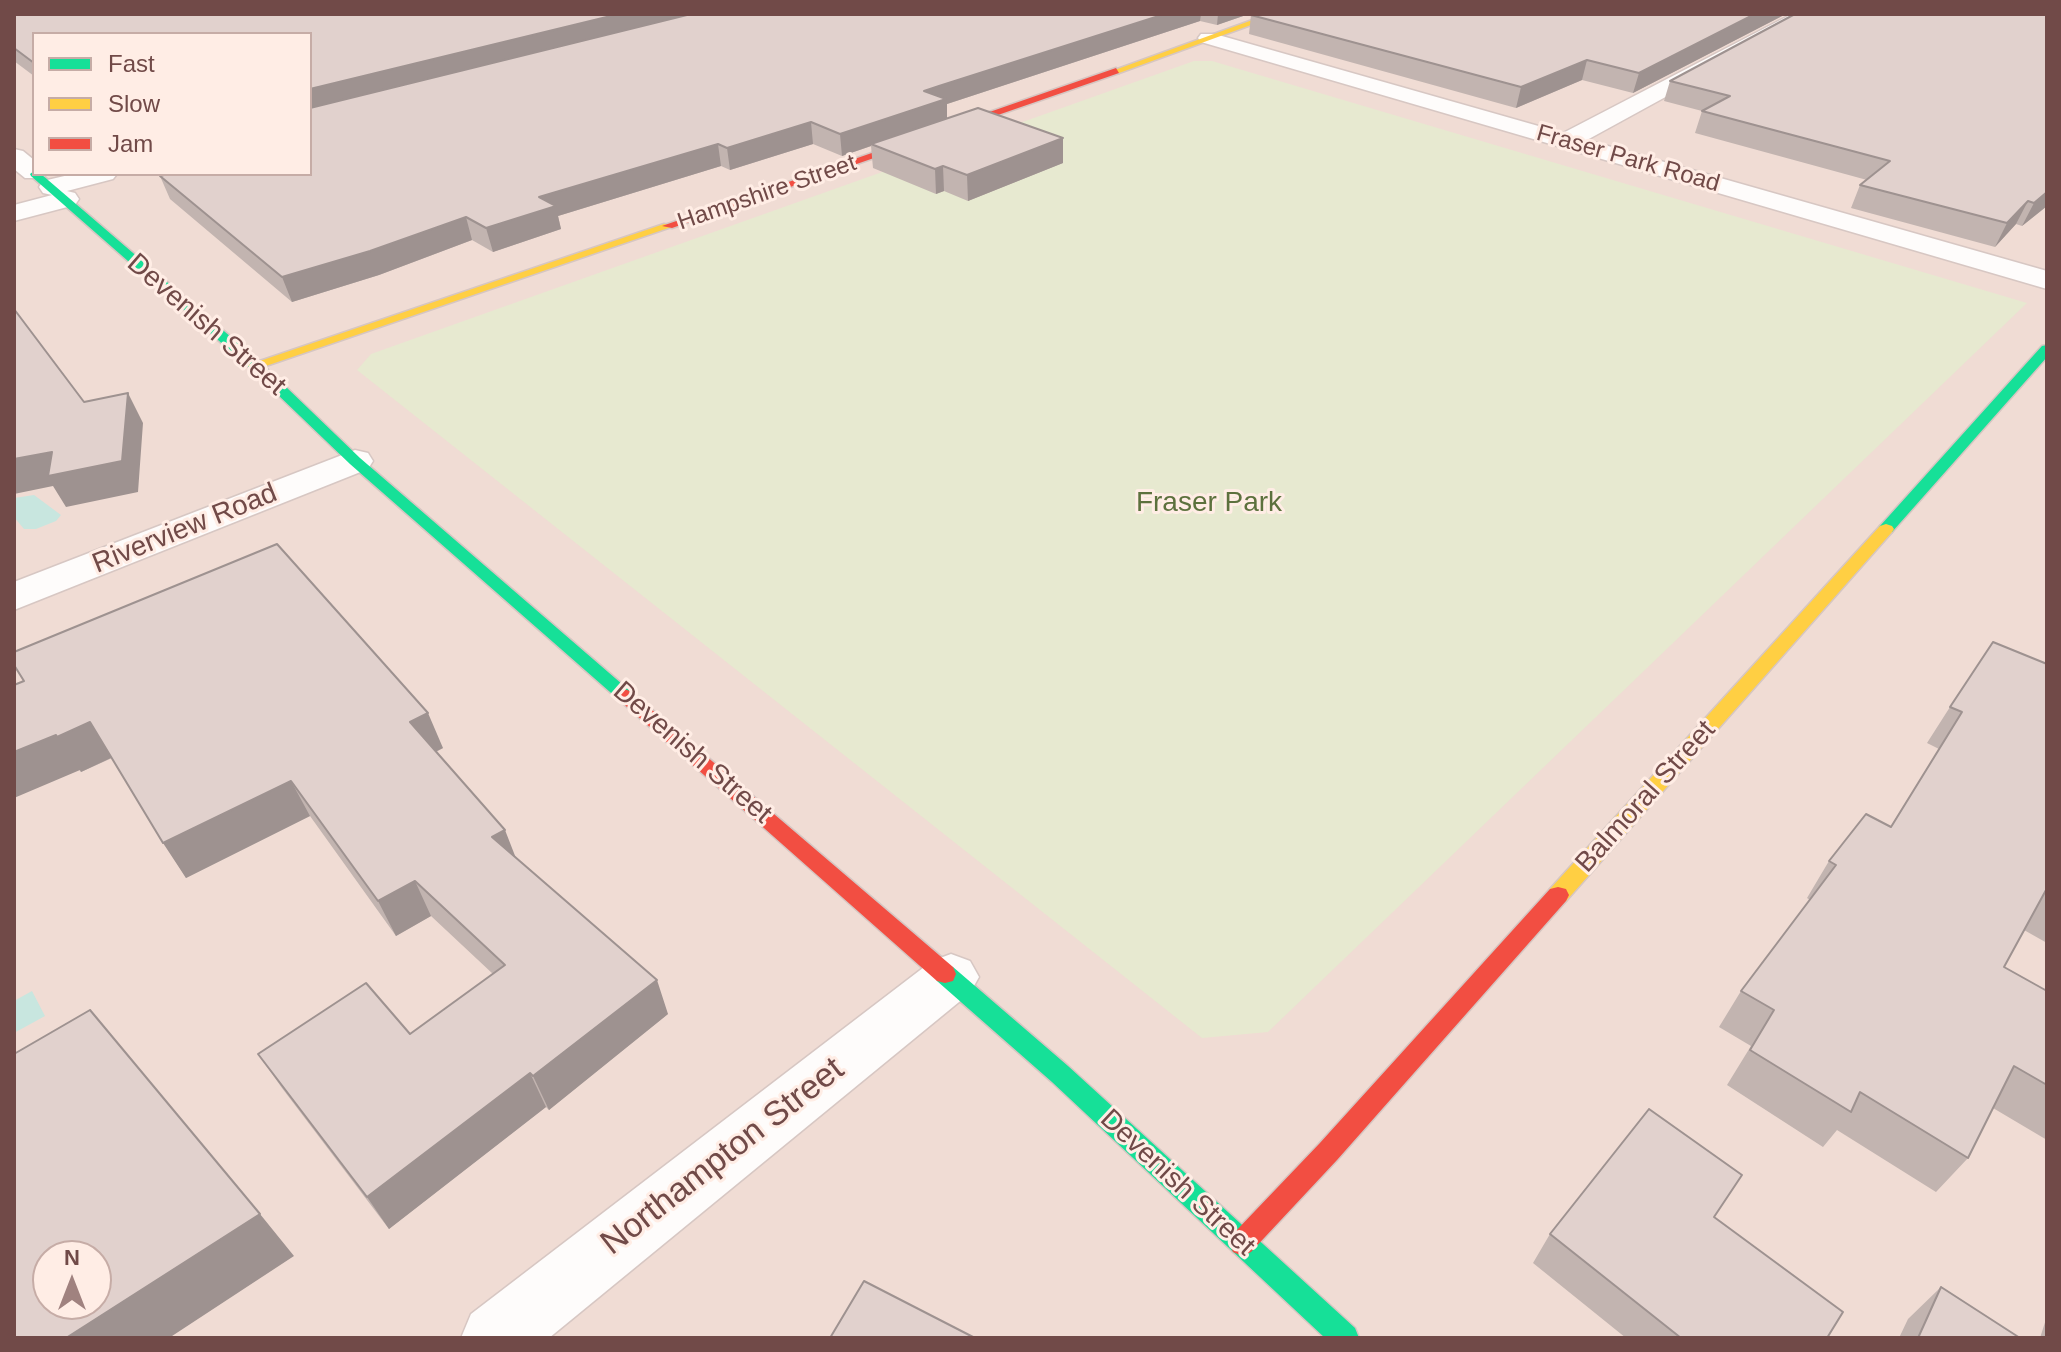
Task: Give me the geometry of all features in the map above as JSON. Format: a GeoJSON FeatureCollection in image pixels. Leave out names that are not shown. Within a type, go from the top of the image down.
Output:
{"type":"FeatureCollection","features":[{"type":"Feature","properties":{"kind":"street","name":"Hampshire Street"},"geometry":{"type":"LineString","coordinates":[[255,365],[944,133],[1277,14]]}},
{"type":"Feature","properties":{"kind":"street"},"geometry":{"type":"LineString","coordinates":[[1566,141],[1807,14]]}},
{"type":"Feature","properties":{"kind":"street","name":"Fraser Park Road"},"geometry":{"type":"LineString","coordinates":[[1208,38],[2047,280]]}},
{"type":"Feature","properties":{"kind":"street","name":"Devenish Street"},"geometry":{"type":"LineString","coordinates":[[14,156],[32,171]]}},
{"type":"Feature","properties":{"kind":"street"},"geometry":{"type":"LineString","coordinates":[[14,213],[47,183],[91,176]]}},
{"type":"Feature","properties":{"kind":"street","name":"Devenish Street"},"geometry":{"type":"LineString","coordinates":[[47,183],[255,365],[355,461],[951,977],[1345,1338]]}},
{"type":"Feature","properties":{"kind":"street","name":"Balmoral Street"},"geometry":{"type":"LineString","coordinates":[[1242,1243],[1348,1130],[2047,349]]}},
{"type":"Feature","properties":{"kind":"street","name":"Riverview Road"},"geometry":{"type":"LineString","coordinates":[[14,597],[355,461]]}},
{"type":"Feature","properties":{"kind":"street","name":"Northampton Street"},"geometry":{"type":"LineString","coordinates":[[495,1338],[951,977]]}},
{"type":"Feature","properties":{"kind":"shaded area"},"geometry":{"type":"Polygon","coordinates":[[[14,14],[2047,14],[2047,1338],[14,1338],[14,14]]]}},
{"type":"Feature","properties":{"kind":"green space","name":"Fraser Park"},"geometry":{"type":"Polygon","coordinates":[[[1194,61],[1212,61],[2027,303],[1268,1032],[1202,1038],[357,370],[371,354],[1194,61]]]}},
{"type":"Feature","properties":{"kind":"water"},"geometry":{"type":"Polygon","coordinates":[[[34,495],[61,515],[56,521],[36,529],[24,529],[14,517],[14,498],[34,495]]]}},
{"type":"Feature","properties":{"kind":"water"},"geometry":{"type":"Polygon","coordinates":[[[32,991],[45,1016],[14,1033],[14,1001],[32,991]]]}},
{"type":"Feature","properties":{"kind":"building"},"geometry":{"type":"Polygon","coordinates":[[[14,14],[619,14],[312,89],[312,32],[32,32],[32,62],[14,48],[14,14]]]}},
{"type":"Feature","properties":{"kind":"building"},"geometry":{"type":"Polygon","coordinates":[[[691,14],[1165,14],[924,91],[946,99],[840,134],[811,122],[727,148],[718,144],[539,197],[556,206],[486,228],[466,217],[370,251],[282,277],[160,176],[312,176],[312,108],[691,14]]]}},
{"type":"Feature","properties":{"kind":"building"},"geometry":{"type":"Polygon","coordinates":[[[1253,14],[1755,14],[1639,73],[1587,60],[1521,87],[1253,14]]]}},
{"type":"Feature","properties":{"kind":"building"},"geometry":{"type":"Polygon","coordinates":[[[1795,14],[2047,14],[2047,192],[2034,203],[2028,201],[2007,223],[1860,185],[1890,161],[1702,111],[1730,96],[1670,81],[1795,14]]]}},
{"type":"Feature","properties":{"kind":"building"},"geometry":{"type":"Polygon","coordinates":[[[978,108],[1063,138],[967,175],[943,166],[935,169],[871,144],[978,108]]]}},
{"type":"Feature","properties":{"kind":"building"},"geometry":{"type":"Polygon","coordinates":[[[14,309],[84,402],[128,393],[122,461],[48,476],[52,452],[14,459],[14,309]]]}},
{"type":"Feature","properties":{"kind":"building"},"geometry":{"type":"Polygon","coordinates":[[[277,544],[428,713],[410,722],[505,830],[492,837],[657,980],[533,1076],[530,1073],[367,1197],[258,1054],[366,983],[410,1034],[505,965],[415,881],[378,901],[291,781],[163,843],[90,722],[14,752],[14,685],[24,681],[14,665],[14,652],[277,544]]]}},
{"type":"Feature","properties":{"kind":"building"},"geometry":{"type":"Polygon","coordinates":[[[1993,642],[2047,664],[2047,890],[2004,967],[2047,991],[2047,1085],[2014,1066],[1968,1158],[1860,1092],[1851,1112],[1750,1050],[1774,1010],[1741,991],[1836,865],[1829,861],[1866,814],[1891,827],[1962,712],[1950,707],[1993,642]]]}},
{"type":"Feature","properties":{"kind":"building"},"geometry":{"type":"Polygon","coordinates":[[[90,1010],[260,1214],[112,1309],[112,1240],[32,1240],[32,1320],[94,1320],[66,1338],[14,1338],[14,1054],[90,1010]]]}},
{"type":"Feature","properties":{"kind":"building"},"geometry":{"type":"Polygon","coordinates":[[[1649,1109],[1742,1175],[1714,1217],[1843,1312],[1827,1338],[1681,1338],[1550,1234],[1649,1109]]]}},
{"type":"Feature","properties":{"kind":"building"},"geometry":{"type":"Polygon","coordinates":[[[864,1281],[975,1338],[830,1338],[864,1281]]]}},
{"type":"Feature","properties":{"kind":"building"},"geometry":{"type":"Polygon","coordinates":[[[1941,1287],[2020,1338],[1918,1338],[1941,1287]]]}},
{"type":"Feature","properties":{"kind":"traffic: fast"},"geometry":{"type":"LineString","coordinates":[[37,176],[255,365],[355,461],[624,695]]}},
{"type":"Feature","properties":{"kind":"traffic: fast"},"geometry":{"type":"LineString","coordinates":[[1886,529],[2047,349]]}},
{"type":"Feature","properties":{"kind":"traffic: fast"},"geometry":{"type":"LineString","coordinates":[[945,974],[1060,1074],[1345,1338]]}},
{"type":"Feature","properties":{"kind":"traffic: slow"},"geometry":{"type":"LineString","coordinates":[[1116,71],[1277,14]]}},
{"type":"Feature","properties":{"kind":"traffic: slow"},"geometry":{"type":"LineString","coordinates":[[255,365],[668,226]]}},
{"type":"Feature","properties":{"kind":"traffic: slow"},"geometry":{"type":"LineString","coordinates":[[1558,895],[1886,529]]}},
{"type":"Feature","properties":{"kind":"traffic: jam"},"geometry":{"type":"LineString","coordinates":[[668,226],[1116,71]]}},
{"type":"Feature","properties":{"kind":"traffic: jam"},"geometry":{"type":"LineString","coordinates":[[624,695],[945,974]]}},
{"type":"Feature","properties":{"kind":"traffic: jam"},"geometry":{"type":"LineString","coordinates":[[1242,1243],[1328,1152],[1558,895]]}}]}
